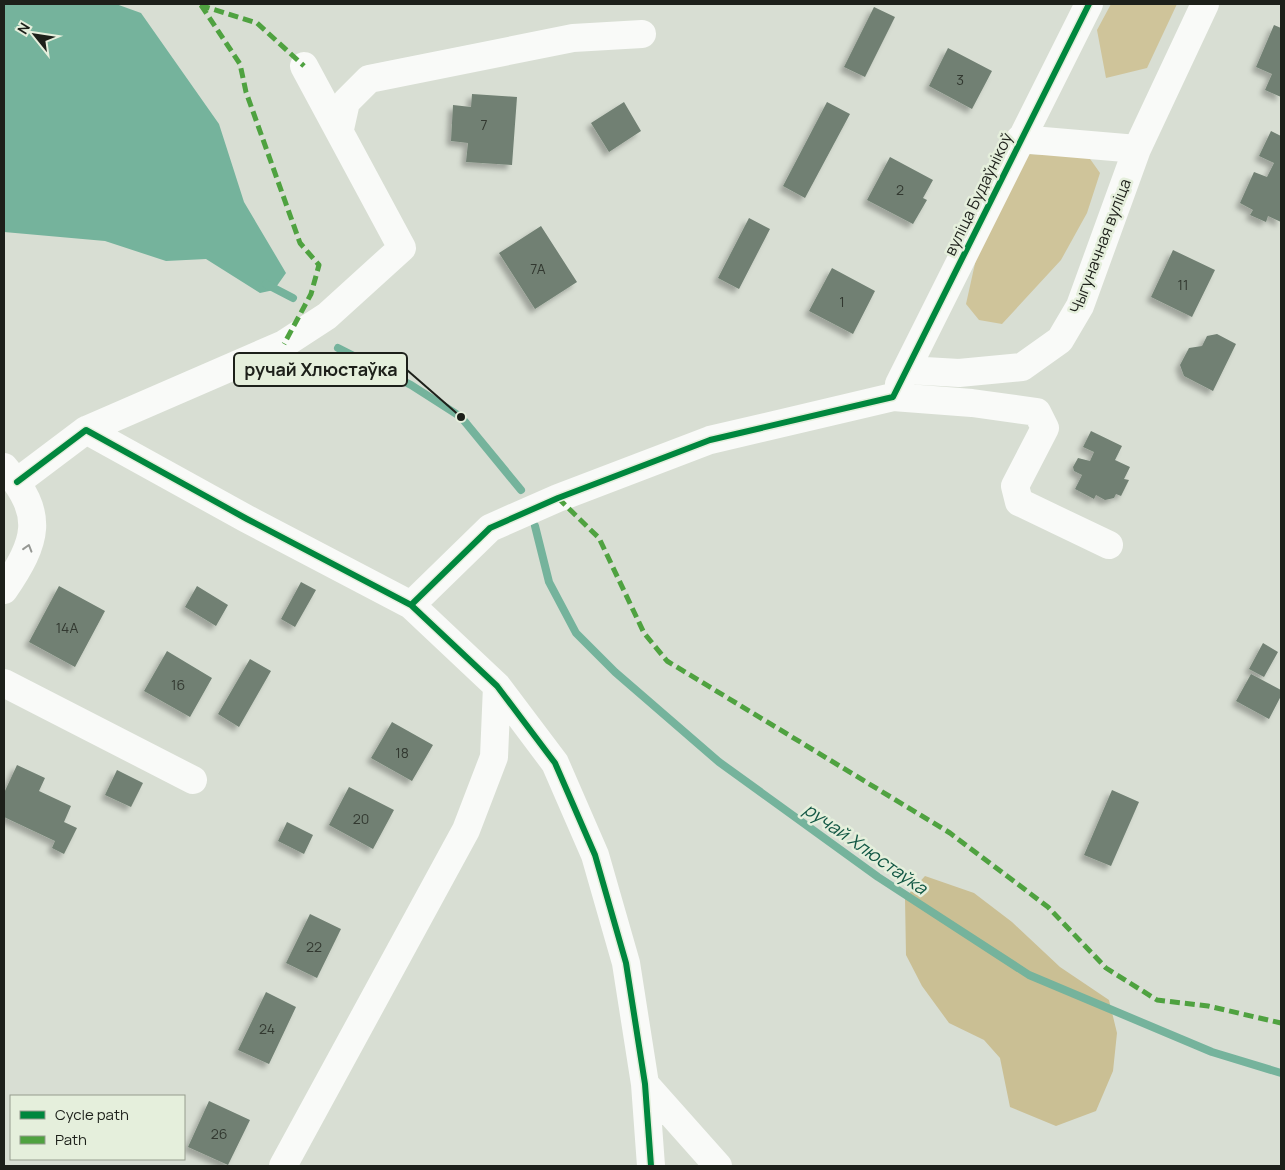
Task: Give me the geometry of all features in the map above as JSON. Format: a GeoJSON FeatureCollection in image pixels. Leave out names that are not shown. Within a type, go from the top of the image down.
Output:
{"type":"FeatureCollection","features":[{"type":"Feature","properties":{"kind":"street","name":"вуліца Будаўнікоў"},"geometry":{"type":"LineString","coordinates":[[893,397],[1089,4]]}},
{"type":"Feature","properties":{"kind":"street","name":"Чыгуначная вуліца"},"geometry":{"type":"LineString","coordinates":[[907,370],[959,373],[1022,367],[1060,340],[1080,306],[1137,148],[1205,4]]}},
{"type":"Feature","properties":{"kind":"street"},"geometry":{"type":"LineString","coordinates":[[340,129],[346,102],[369,79],[573,38],[642,34]]}},
{"type":"Feature","properties":{"kind":"street"},"geometry":{"type":"LineString","coordinates":[[4,590],[25,559],[33,532],[30,506],[10,474],[86,430],[284,344],[327,316],[402,248],[340,129],[304,66]]}},
{"type":"Feature","properties":{"kind":"street"},"geometry":{"type":"LineString","coordinates":[[1020,139],[1137,148]]}},
{"type":"Feature","properties":{"kind":"street"},"geometry":{"type":"LineString","coordinates":[[410,605],[490,528],[558,498],[710,440],[893,397],[972,403],[1036,412],[1044,428],[1015,486],[1019,502],[1109,545]]}},
{"type":"Feature","properties":{"kind":"street"},"geometry":{"type":"LineString","coordinates":[[86,430],[247,520],[410,605],[498,686],[555,763],[595,855],[626,963],[645,1084],[651,1166]]}},
{"type":"Feature","properties":{"kind":"street"},"geometry":{"type":"LineString","coordinates":[[4,683],[193,780]]}},
{"type":"Feature","properties":{"kind":"street"},"geometry":{"type":"LineString","coordinates":[[283,1166],[466,830],[494,757],[498,686]]}},
{"type":"Feature","properties":{"kind":"street"},"geometry":{"type":"LineString","coordinates":[[645,1084],[718,1166]]}},
{"type":"Feature","properties":{"kind":"shaded area"},"geometry":{"type":"Polygon","coordinates":[[[4,4],[116,4],[141,13],[219,124],[244,202],[286,273],[274,290],[260,293],[206,259],[166,261],[105,241],[4,232],[4,4]]]}},
{"type":"Feature","properties":{"kind":"shaded area"},"geometry":{"type":"Polygon","coordinates":[[[1111,4],[1177,4],[1147,68],[1106,78],[1097,30],[1111,4]]]}},
{"type":"Feature","properties":{"kind":"shaded area"},"geometry":{"type":"Polygon","coordinates":[[[1021,154],[1088,156],[1100,173],[1087,213],[1061,260],[1002,324],[979,320],[966,304],[978,250],[1021,154]]]}},
{"type":"Feature","properties":{"kind":"shaded area"},"geometry":{"type":"Polygon","coordinates":[[[925,876],[974,893],[1012,922],[1060,967],[1109,1000],[1117,1033],[1113,1071],[1096,1111],[1056,1126],[1010,1107],[1000,1058],[984,1040],[949,1023],[922,986],[906,955],[905,898],[925,876]]]}},
{"type":"Feature","properties":{"kind":"building"},"geometry":{"type":"Polygon","coordinates":[[[874,7],[895,17],[865,77],[844,67],[874,7]]]}},
{"type":"Feature","properties":{"kind":"building"},"geometry":{"type":"Polygon","coordinates":[[[1274,25],[1281,28],[1281,97],[1265,90],[1272,74],[1256,67],[1274,25]]]}},
{"type":"Feature","properties":{"kind":"building"},"geometry":{"type":"Polygon","coordinates":[[[948,48],[992,71],[972,109],[929,86],[948,48]]]}},
{"type":"Feature","properties":{"kind":"building"},"geometry":{"type":"Polygon","coordinates":[[[472,94],[517,97],[512,165],[466,162],[468,143],[451,141],[453,105],[471,107],[472,94]]]}},
{"type":"Feature","properties":{"kind":"building"},"geometry":{"type":"Polygon","coordinates":[[[624,102],[641,131],[609,152],[591,123],[624,102]]]}},
{"type":"Feature","properties":{"kind":"building"},"geometry":{"type":"Polygon","coordinates":[[[827,102],[850,114],[805,198],[783,186],[827,102]]]}},
{"type":"Feature","properties":{"kind":"building"},"geometry":{"type":"Polygon","coordinates":[[[1271,131],[1281,136],[1281,222],[1268,216],[1266,222],[1250,215],[1253,210],[1240,203],[1254,172],[1267,177],[1274,163],[1259,156],[1271,131]]]}},
{"type":"Feature","properties":{"kind":"building"},"geometry":{"type":"Polygon","coordinates":[[[890,157],[933,180],[923,198],[927,200],[913,224],[867,200],[890,157]]]}},
{"type":"Feature","properties":{"kind":"building"},"geometry":{"type":"Polygon","coordinates":[[[749,218],[770,229],[739,289],[718,278],[749,218]]]}},
{"type":"Feature","properties":{"kind":"building"},"geometry":{"type":"Polygon","coordinates":[[[541,226],[577,282],[535,309],[499,253],[541,226]]]}},
{"type":"Feature","properties":{"kind":"building"},"geometry":{"type":"Polygon","coordinates":[[[1173,250],[1215,270],[1192,317],[1151,297],[1173,250]]]}},
{"type":"Feature","properties":{"kind":"building"},"geometry":{"type":"Polygon","coordinates":[[[832,268],[875,291],[853,334],[809,311],[832,268]]]}},
{"type":"Feature","properties":{"kind":"building"},"geometry":{"type":"Polygon","coordinates":[[[1217,334],[1236,344],[1213,391],[1184,376],[1180,365],[1189,348],[1202,346],[1207,336],[1217,334]]]}},
{"type":"Feature","properties":{"kind":"building"},"geometry":{"type":"Polygon","coordinates":[[[1091,431],[1122,446],[1115,460],[1130,467],[1124,479],[1129,480],[1121,496],[1116,494],[1114,498],[1105,500],[1096,495],[1094,499],[1075,489],[1082,475],[1074,471],[1073,467],[1078,458],[1090,461],[1094,452],[1083,447],[1091,431]]]}},
{"type":"Feature","properties":{"kind":"building"},"geometry":{"type":"Polygon","coordinates":[[[301,582],[316,590],[295,627],[281,619],[301,582]]]}},
{"type":"Feature","properties":{"kind":"building"},"geometry":{"type":"Polygon","coordinates":[[[59,586],[105,611],[75,667],[29,642],[59,586]]]}},
{"type":"Feature","properties":{"kind":"building"},"geometry":{"type":"Polygon","coordinates":[[[197,586],[228,605],[216,626],[185,607],[197,586]]]}},
{"type":"Feature","properties":{"kind":"building"},"geometry":{"type":"Polygon","coordinates":[[[1263,643],[1278,652],[1264,677],[1249,669],[1263,643]]]}},
{"type":"Feature","properties":{"kind":"building"},"geometry":{"type":"Polygon","coordinates":[[[167,651],[212,678],[190,717],[144,691],[167,651]]]}},
{"type":"Feature","properties":{"kind":"building"},"geometry":{"type":"Polygon","coordinates":[[[250,659],[271,671],[239,727],[218,714],[250,659]]]}},
{"type":"Feature","properties":{"kind":"building"},"geometry":{"type":"Polygon","coordinates":[[[1251,674],[1281,690],[1281,696],[1269,719],[1236,701],[1251,674]]]}},
{"type":"Feature","properties":{"kind":"building"},"geometry":{"type":"Polygon","coordinates":[[[392,722],[433,745],[412,781],[371,758],[392,722]]]}},
{"type":"Feature","properties":{"kind":"building"},"geometry":{"type":"Polygon","coordinates":[[[17,765],[45,778],[39,791],[71,806],[64,822],[77,828],[64,854],[52,848],[55,841],[4,817],[4,793],[17,765]]]}},
{"type":"Feature","properties":{"kind":"building"},"geometry":{"type":"Polygon","coordinates":[[[117,770],[143,783],[131,807],[105,795],[117,770]]]}},
{"type":"Feature","properties":{"kind":"building"},"geometry":{"type":"Polygon","coordinates":[[[349,787],[394,810],[373,849],[329,825],[349,787]]]}},
{"type":"Feature","properties":{"kind":"building"},"geometry":{"type":"Polygon","coordinates":[[[1112,790],[1139,802],[1111,866],[1084,855],[1112,790]]]}},
{"type":"Feature","properties":{"kind":"building"},"geometry":{"type":"Polygon","coordinates":[[[287,822],[313,835],[304,854],[278,841],[287,822]]]}},
{"type":"Feature","properties":{"kind":"building"},"geometry":{"type":"Polygon","coordinates":[[[310,914],[341,929],[317,978],[286,963],[310,914]]]}},
{"type":"Feature","properties":{"kind":"building"},"geometry":{"type":"Polygon","coordinates":[[[266,992],[296,1007],[269,1064],[238,1050],[266,992]]]}},
{"type":"Feature","properties":{"kind":"building"},"geometry":{"type":"Polygon","coordinates":[[[209,1101],[250,1120],[228,1165],[188,1147],[209,1101]]]}},
{"type":"Feature","properties":{"kind":"waterway","name":"ручай Хлюстаўка"},"geometry":{"type":"LineString","coordinates":[[266,284],[293,298]]}},
{"type":"Feature","properties":{"kind":"waterway","name":"ручай Хлюстаўка"},"geometry":{"type":"LineString","coordinates":[[338,348],[411,385],[461,417],[521,490]]}},
{"type":"Feature","properties":{"kind":"waterway","name":"ручай Хлюстаўка"},"geometry":{"type":"LineString","coordinates":[[535,526],[549,582],[576,633],[615,672],[719,762],[878,877],[1029,975],[1212,1052],[1281,1073]]}},
{"type":"Feature","properties":{"kind":"marked path"},"geometry":{"type":"LineString","coordinates":[[200,5],[257,23],[304,66]]}},
{"type":"Feature","properties":{"kind":"marked path"},"geometry":{"type":"LineString","coordinates":[[201,5],[240,64],[246,92],[300,243],[319,265],[311,294],[284,344]]}},
{"type":"Feature","properties":{"kind":"marked path"},"geometry":{"type":"LineString","coordinates":[[558,498],[599,538],[644,633],[667,661],[950,833],[1048,907],[1106,968],[1157,1000],[1208,1006],[1281,1023]]}},
{"type":"Feature","properties":{"kind":"cycle path"},"geometry":{"type":"LineString","coordinates":[[411,605],[490,528],[558,498],[710,440],[893,397],[1089,4]]}},
{"type":"Feature","properties":{"kind":"cycle path"},"geometry":{"type":"LineString","coordinates":[[17,482],[86,430],[247,519],[411,605],[497,686],[555,763],[595,855],[626,963],[645,1084],[651,1166]]}},
{"type":"Feature","properties":{"kind":"place","name":"ручай Хлюстаўка"},"geometry":{"type":"Point","coordinates":[461,417]}}]}
